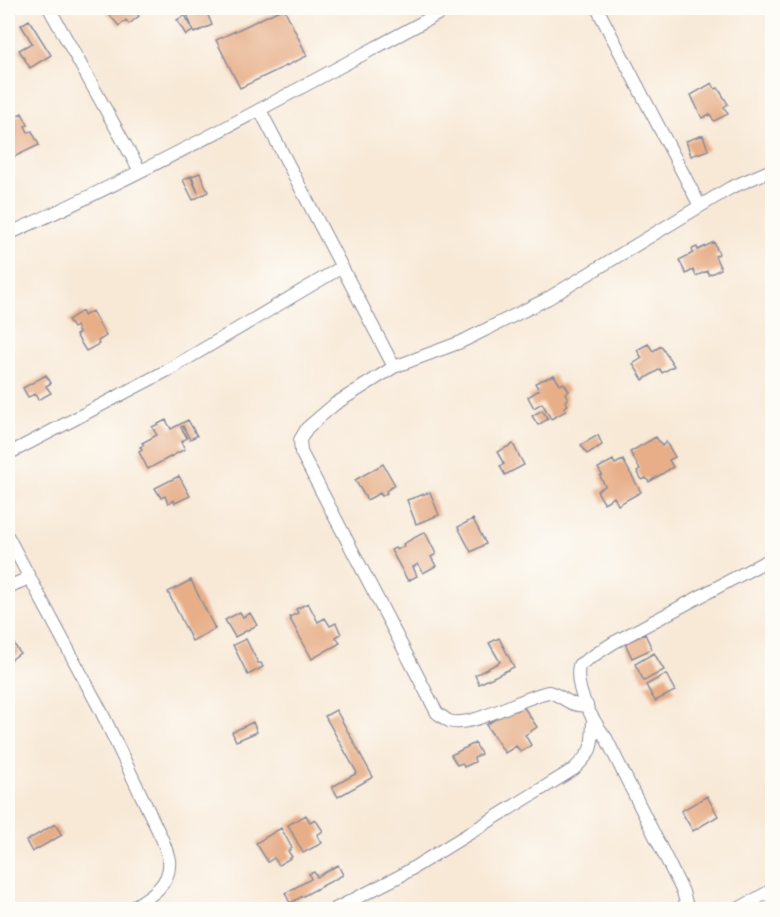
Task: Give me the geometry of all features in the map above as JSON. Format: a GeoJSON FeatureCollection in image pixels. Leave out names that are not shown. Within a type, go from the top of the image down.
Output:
{"type":"FeatureCollection","features":[{"type":"Feature","properties":{"kind":"street"},"geometry":{"type":"LineString","coordinates":[[49,8],[140,171]]}},
{"type":"Feature","properties":{"kind":"street"},"geometry":{"type":"LineString","coordinates":[[8,234],[260,110],[449,8]]}},
{"type":"Feature","properties":{"kind":"street"},"geometry":{"type":"LineString","coordinates":[[597,8],[700,206]]}},
{"type":"Feature","properties":{"kind":"street"},"geometry":{"type":"LineString","coordinates":[[260,110],[394,367]]}},
{"type":"Feature","properties":{"kind":"street"},"geometry":{"type":"LineString","coordinates":[[587,705],[578,707],[557,694],[549,692],[460,722],[449,721],[437,713],[301,452],[300,440],[307,428],[334,404],[394,367],[461,342],[547,299],[730,188],[772,172]]}},
{"type":"Feature","properties":{"kind":"street"},"geometry":{"type":"LineString","coordinates":[[8,454],[168,370],[342,267]]}},
{"type":"Feature","properties":{"kind":"street"},"geometry":{"type":"LineString","coordinates":[[8,537],[101,711],[166,851],[169,861],[165,878],[154,894],[128,909]]}},
{"type":"Feature","properties":{"kind":"street"},"geometry":{"type":"LineString","coordinates":[[688,909],[683,892],[606,738],[593,720],[578,684],[579,665],[613,643],[772,558]]}},
{"type":"Feature","properties":{"kind":"street"},"geometry":{"type":"LineString","coordinates":[[8,587],[29,578]]}},
{"type":"Feature","properties":{"kind":"street"},"geometry":{"type":"LineString","coordinates":[[333,909],[400,876],[574,769],[589,754],[593,720]]}},
{"type":"Feature","properties":{"kind":"street"},"geometry":{"type":"LineString","coordinates":[[736,909],[772,890]]}},
{"type":"Feature","properties":{"kind":"building"},"geometry":{"type":"Polygon","coordinates":[[[106,8],[133,8],[139,16],[129,24],[126,20],[119,26],[106,8]]]}},
{"type":"Feature","properties":{"kind":"building"},"geometry":{"type":"Polygon","coordinates":[[[284,8],[307,56],[240,88],[216,40],[284,8]]]}},
{"type":"Feature","properties":{"kind":"building"},"geometry":{"type":"Polygon","coordinates":[[[199,9],[201,15],[207,13],[212,25],[194,33],[187,14],[199,9]]]}},
{"type":"Feature","properties":{"kind":"building"},"geometry":{"type":"Polygon","coordinates":[[[185,15],[193,31],[186,35],[177,20],[185,15]]]}},
{"type":"Feature","properties":{"kind":"building"},"geometry":{"type":"Polygon","coordinates":[[[29,20],[51,55],[30,68],[19,50],[32,43],[21,25],[29,20]]]}},
{"type":"Feature","properties":{"kind":"building"},"geometry":{"type":"Polygon","coordinates":[[[712,83],[728,104],[724,107],[728,114],[714,121],[710,114],[702,118],[691,95],[712,83]]]}},
{"type":"Feature","properties":{"kind":"building"},"geometry":{"type":"Polygon","coordinates":[[[22,113],[28,125],[25,126],[28,132],[32,131],[39,145],[14,157],[8,144],[8,126],[12,124],[10,119],[22,113]]]}},
{"type":"Feature","properties":{"kind":"building"},"geometry":{"type":"Polygon","coordinates":[[[703,135],[708,150],[691,156],[686,141],[703,135]]]}},
{"type":"Feature","properties":{"kind":"building"},"geometry":{"type":"Polygon","coordinates":[[[200,173],[208,192],[193,200],[183,180],[190,176],[198,193],[192,176],[200,173]]]}},
{"type":"Feature","properties":{"kind":"building"},"geometry":{"type":"Polygon","coordinates":[[[714,242],[719,254],[715,256],[721,269],[709,275],[707,271],[696,276],[693,270],[686,274],[679,260],[693,253],[692,249],[697,247],[698,250],[714,242]]]}},
{"type":"Feature","properties":{"kind":"building"},"geometry":{"type":"Polygon","coordinates":[[[82,311],[84,316],[92,311],[106,336],[98,341],[99,344],[86,351],[76,335],[79,333],[76,326],[73,328],[68,320],[82,311]]]}},
{"type":"Feature","properties":{"kind":"building"},"geometry":{"type":"Polygon","coordinates":[[[648,344],[653,351],[661,346],[674,366],[662,373],[660,369],[643,380],[633,364],[642,358],[637,350],[648,344]]]}},
{"type":"Feature","properties":{"kind":"building"},"geometry":{"type":"Polygon","coordinates":[[[46,375],[51,383],[46,386],[51,393],[38,400],[35,394],[28,397],[23,388],[46,375]]]}},
{"type":"Feature","properties":{"kind":"building"},"geometry":{"type":"Polygon","coordinates":[[[554,375],[560,385],[564,383],[569,391],[565,393],[568,399],[565,401],[568,405],[564,407],[566,411],[551,419],[542,403],[534,408],[528,397],[539,390],[535,383],[554,375]]]}},
{"type":"Feature","properties":{"kind":"building"},"geometry":{"type":"Polygon","coordinates":[[[542,410],[548,419],[538,425],[532,416],[542,410]]]}},
{"type":"Feature","properties":{"kind":"building"},"geometry":{"type":"Polygon","coordinates":[[[166,420],[171,429],[188,420],[197,436],[190,439],[183,426],[181,427],[187,438],[181,442],[185,449],[148,469],[139,452],[142,450],[140,447],[144,445],[142,443],[157,435],[152,427],[166,420]]]}},
{"type":"Feature","properties":{"kind":"building"},"geometry":{"type":"Polygon","coordinates":[[[598,435],[602,445],[587,454],[581,445],[598,435]]]}},
{"type":"Feature","properties":{"kind":"building"},"geometry":{"type":"Polygon","coordinates":[[[656,437],[662,446],[666,442],[675,457],[669,460],[673,467],[649,482],[646,478],[642,480],[637,471],[640,469],[630,452],[656,437]]]}},
{"type":"Feature","properties":{"kind":"building"},"geometry":{"type":"Polygon","coordinates":[[[513,444],[524,465],[505,475],[500,466],[504,464],[497,452],[513,444]]]}},
{"type":"Feature","properties":{"kind":"building"},"geometry":{"type":"Polygon","coordinates":[[[613,460],[615,464],[623,460],[641,492],[618,505],[614,497],[604,503],[597,491],[605,486],[598,468],[613,460]]]}},
{"type":"Feature","properties":{"kind":"building"},"geometry":{"type":"Polygon","coordinates":[[[383,464],[395,485],[382,496],[380,493],[367,500],[355,480],[383,464]]]}},
{"type":"Feature","properties":{"kind":"building"},"geometry":{"type":"Polygon","coordinates":[[[179,476],[190,496],[175,503],[174,500],[168,503],[165,496],[161,498],[155,488],[179,476]]]}},
{"type":"Feature","properties":{"kind":"building"},"geometry":{"type":"Polygon","coordinates":[[[430,492],[439,515],[416,524],[407,500],[430,492]]]}},
{"type":"Feature","properties":{"kind":"building"},"geometry":{"type":"Polygon","coordinates":[[[473,519],[486,544],[471,552],[458,527],[473,519]]]}},
{"type":"Feature","properties":{"kind":"building"},"geometry":{"type":"Polygon","coordinates":[[[425,532],[436,554],[431,557],[436,566],[423,573],[418,564],[413,567],[417,576],[408,581],[391,550],[395,548],[397,550],[404,546],[403,544],[425,532]]]}},
{"type":"Feature","properties":{"kind":"building"},"geometry":{"type":"Polygon","coordinates":[[[191,580],[215,629],[192,641],[168,592],[191,580]]]}},
{"type":"Feature","properties":{"kind":"building"},"geometry":{"type":"Polygon","coordinates":[[[308,603],[318,622],[325,618],[330,626],[336,623],[341,634],[336,637],[340,643],[312,659],[289,617],[298,613],[296,609],[308,603]]]}},
{"type":"Feature","properties":{"kind":"building"},"geometry":{"type":"Polygon","coordinates":[[[240,612],[243,617],[250,613],[257,625],[235,637],[225,620],[240,612]]]}},
{"type":"Feature","properties":{"kind":"building"},"geometry":{"type":"Polygon","coordinates":[[[645,634],[652,649],[632,658],[625,643],[645,634]]]}},
{"type":"Feature","properties":{"kind":"building"},"geometry":{"type":"Polygon","coordinates":[[[8,635],[20,653],[8,662],[8,635]]]}},
{"type":"Feature","properties":{"kind":"building"},"geometry":{"type":"Polygon","coordinates":[[[499,638],[514,667],[479,684],[475,675],[500,662],[489,643],[499,638]]]}},
{"type":"Feature","properties":{"kind":"building"},"geometry":{"type":"Polygon","coordinates":[[[246,639],[258,663],[261,663],[263,667],[248,675],[233,645],[246,639]]]}},
{"type":"Feature","properties":{"kind":"building"},"geometry":{"type":"Polygon","coordinates":[[[654,653],[664,670],[644,681],[635,664],[654,653]]]}},
{"type":"Feature","properties":{"kind":"building"},"geometry":{"type":"Polygon","coordinates":[[[666,674],[675,691],[655,701],[646,685],[666,674]]]}},
{"type":"Feature","properties":{"kind":"building"},"geometry":{"type":"Polygon","coordinates":[[[523,706],[537,727],[525,735],[531,745],[521,752],[516,746],[505,753],[486,725],[514,707],[516,711],[523,706]]]}},
{"type":"Feature","properties":{"kind":"building"},"geometry":{"type":"Polygon","coordinates":[[[336,710],[373,777],[338,797],[332,787],[357,773],[325,716],[336,710]]]}},
{"type":"Feature","properties":{"kind":"building"},"geometry":{"type":"Polygon","coordinates":[[[253,722],[257,732],[236,741],[232,732],[253,722]]]}},
{"type":"Feature","properties":{"kind":"building"},"geometry":{"type":"Polygon","coordinates":[[[475,743],[481,754],[474,758],[475,762],[464,767],[462,763],[457,765],[451,755],[475,743]]]}},
{"type":"Feature","properties":{"kind":"building"},"geometry":{"type":"Polygon","coordinates":[[[707,796],[718,816],[693,831],[681,811],[707,796]]]}},
{"type":"Feature","properties":{"kind":"building"},"geometry":{"type":"Polygon","coordinates":[[[306,815],[310,822],[315,819],[323,831],[317,835],[322,843],[303,853],[288,825],[306,815]]]}},
{"type":"Feature","properties":{"kind":"building"},"geometry":{"type":"Polygon","coordinates":[[[55,824],[62,835],[32,852],[26,841],[55,824]]]}},
{"type":"Feature","properties":{"kind":"building"},"geometry":{"type":"Polygon","coordinates":[[[281,828],[292,848],[288,851],[292,857],[279,865],[274,858],[268,862],[256,843],[281,828]]]}},
{"type":"Feature","properties":{"kind":"building"},"geometry":{"type":"Polygon","coordinates":[[[338,865],[343,875],[290,903],[285,893],[311,879],[309,874],[314,872],[317,877],[338,865]]]}}]}
